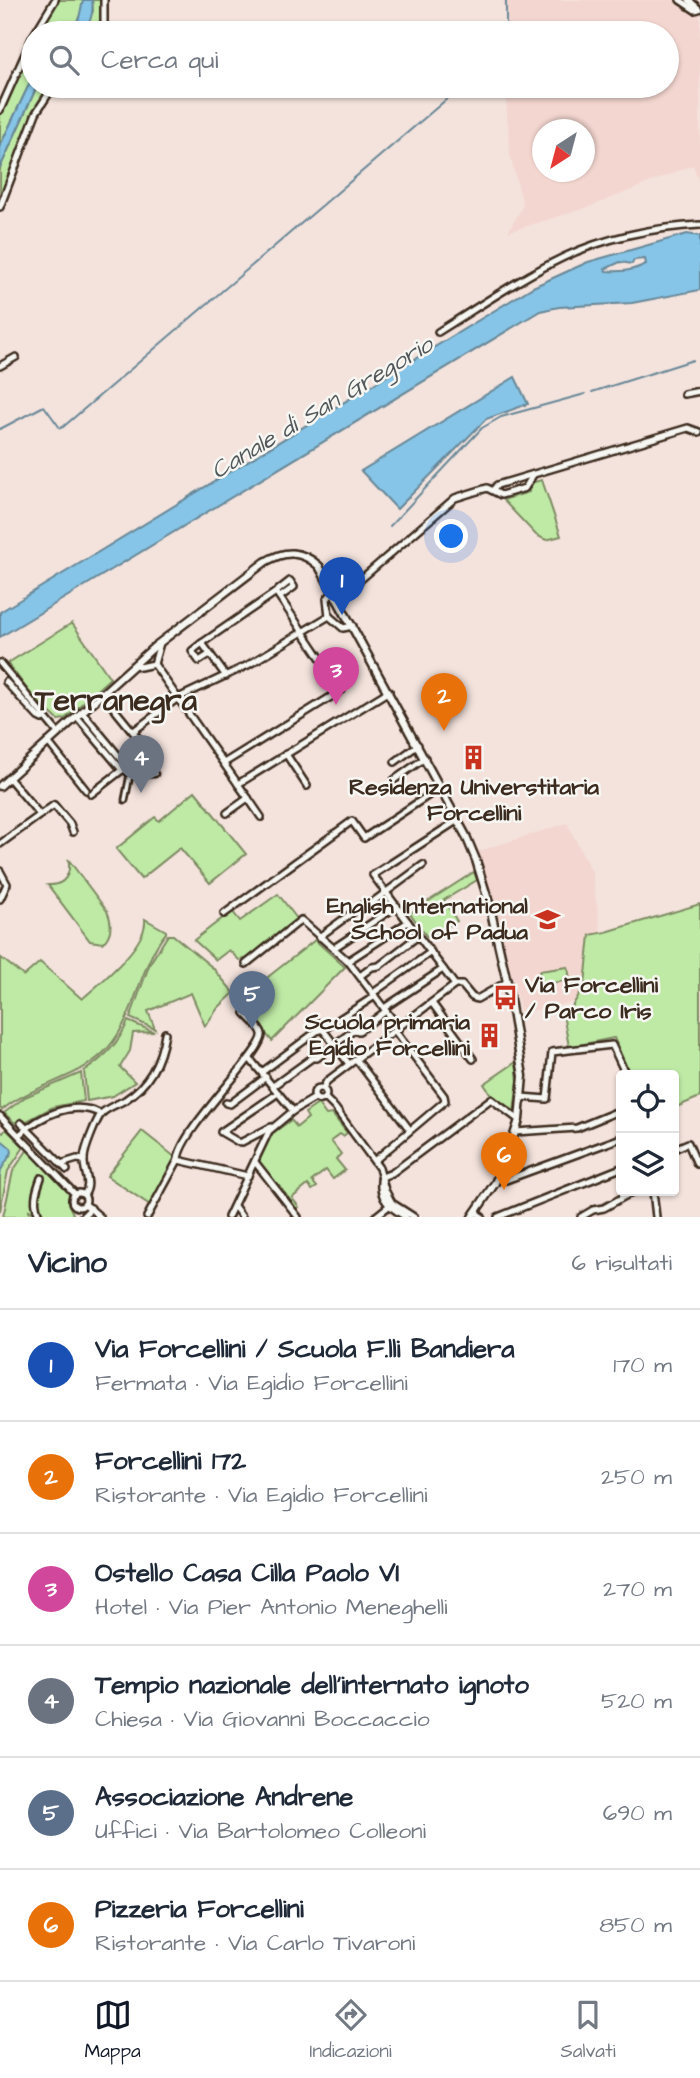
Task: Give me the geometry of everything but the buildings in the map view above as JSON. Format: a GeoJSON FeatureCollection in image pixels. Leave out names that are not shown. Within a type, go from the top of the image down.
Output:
{"type":"FeatureCollection","features":[{"type":"Feature","properties":{"kind":"street"},"geometry":{"type":"LineString","coordinates":[[42,21],[55,0]]}},
{"type":"Feature","properties":{"kind":"street"},"geometry":{"type":"LineString","coordinates":[[104,0],[104,21]]}},
{"type":"Feature","properties":{"kind":"street"},"geometry":{"type":"LineString","coordinates":[[680,0],[695,10],[700,9]]}},
{"type":"Feature","properties":{"kind":"street"},"geometry":{"type":"LineString","coordinates":[[689,0],[700,9]]}},
{"type":"Feature","properties":{"kind":"street"},"geometry":{"type":"LineString","coordinates":[[0,110],[21,64]]}},
{"type":"Feature","properties":{"kind":"street"},"geometry":{"type":"LineString","coordinates":[[0,207],[36,113],[46,98]]}},
{"type":"Feature","properties":{"kind":"street"},"geometry":{"type":"LineString","coordinates":[[439,332],[541,269],[575,252],[617,239],[700,225]]}},
{"type":"Feature","properties":{"kind":"street"},"geometry":{"type":"LineString","coordinates":[[0,366],[16,357]]}},
{"type":"Feature","properties":{"kind":"street"},"geometry":{"type":"LineString","coordinates":[[684,394],[700,391]]}},
{"type":"Feature","properties":{"kind":"street"},"geometry":{"type":"LineString","coordinates":[[492,489],[497,485],[688,428],[700,431],[700,439]]}},
{"type":"Feature","properties":{"kind":"street"},"geometry":{"type":"LineString","coordinates":[[338,599],[455,498],[482,489],[492,489],[501,495],[525,488],[529,477]]}},
{"type":"Feature","properties":{"kind":"street"},"geometry":{"type":"LineString","coordinates":[[0,786],[135,664],[265,562],[282,553],[298,553],[309,557],[324,572],[389,691],[458,820],[481,873],[507,982],[523,1076],[516,1132],[498,1177],[474,1215],[482,1217]]}},
{"type":"Feature","properties":{"kind":"street"},"geometry":{"type":"LineString","coordinates":[[334,591],[327,599],[329,616],[343,628],[353,626]]}},
{"type":"Feature","properties":{"kind":"street"},"geometry":{"type":"LineString","coordinates":[[210,654],[199,661],[192,651],[278,595],[342,690],[225,763]]}},
{"type":"Feature","properties":{"kind":"street"},"geometry":{"type":"LineString","coordinates":[[134,731],[178,698],[226,676],[329,616]]}},
{"type":"Feature","properties":{"kind":"street"},"geometry":{"type":"LineString","coordinates":[[154,664],[160,643]]}},
{"type":"Feature","properties":{"kind":"street"},"geometry":{"type":"LineString","coordinates":[[202,643],[226,676]]}},
{"type":"Feature","properties":{"kind":"street"},"geometry":{"type":"LineString","coordinates":[[0,663],[58,733]]}},
{"type":"Feature","properties":{"kind":"street"},"geometry":{"type":"LineString","coordinates":[[135,664],[140,667],[154,664]]}},
{"type":"Feature","properties":{"kind":"street"},"geometry":{"type":"LineString","coordinates":[[154,664],[261,817]]}},
{"type":"Feature","properties":{"kind":"street"},"geometry":{"type":"LineString","coordinates":[[6,682],[38,717],[45,717]]}},
{"type":"Feature","properties":{"kind":"street"},"geometry":{"type":"LineString","coordinates":[[238,784],[389,691]]}},
{"type":"Feature","properties":{"kind":"street"},"geometry":{"type":"LineString","coordinates":[[48,742],[88,792],[126,770],[147,749],[103,695]]}},
{"type":"Feature","properties":{"kind":"street"},"geometry":{"type":"LineString","coordinates":[[81,715],[126,770],[125,800]]}},
{"type":"Feature","properties":{"kind":"street"},"geometry":{"type":"LineString","coordinates":[[395,762],[418,745]]}},
{"type":"Feature","properties":{"kind":"street"},"geometry":{"type":"LineString","coordinates":[[286,754],[307,786]]}},
{"type":"Feature","properties":{"kind":"street"},"geometry":{"type":"LineString","coordinates":[[394,780],[425,758]]}},
{"type":"Feature","properties":{"kind":"street"},"geometry":{"type":"LineString","coordinates":[[126,770],[155,774]]}},
{"type":"Feature","properties":{"kind":"street"},"geometry":{"type":"LineString","coordinates":[[9,778],[40,815]]}},
{"type":"Feature","properties":{"kind":"street"},"geometry":{"type":"LineString","coordinates":[[224,914],[352,821],[364,838],[442,789]]}},
{"type":"Feature","properties":{"kind":"street"},"geometry":{"type":"LineString","coordinates":[[227,813],[248,798]]}},
{"type":"Feature","properties":{"kind":"street"},"geometry":{"type":"LineString","coordinates":[[0,845],[54,805],[70,824],[73,832]]}},
{"type":"Feature","properties":{"kind":"street"},"geometry":{"type":"LineString","coordinates":[[455,985],[373,875],[458,820]]}},
{"type":"Feature","properties":{"kind":"street"},"geometry":{"type":"LineString","coordinates":[[319,937],[365,904],[370,904],[422,865]]}},
{"type":"Feature","properties":{"kind":"street"},"geometry":{"type":"LineString","coordinates":[[0,871],[7,884],[0,899]]}},
{"type":"Feature","properties":{"kind":"street"},"geometry":{"type":"LineString","coordinates":[[334,948],[397,906]]}},
{"type":"Feature","properties":{"kind":"street"},"geometry":{"type":"LineString","coordinates":[[246,964],[301,920],[348,961],[385,1009],[445,1098],[443,1103],[374,1161]]}},
{"type":"Feature","properties":{"kind":"street"},"geometry":{"type":"LineString","coordinates":[[348,961],[408,922]]}},
{"type":"Feature","properties":{"kind":"street"},"geometry":{"type":"LineString","coordinates":[[360,976],[372,967],[379,966],[418,936]]}},
{"type":"Feature","properties":{"kind":"street"},"geometry":{"type":"LineString","coordinates":[[226,1103],[230,1104],[317,1031],[324,1030],[431,952]]}},
{"type":"Feature","properties":{"kind":"street"},"geometry":{"type":"LineString","coordinates":[[273,1086],[443,969]]}},
{"type":"Feature","properties":{"kind":"street"},"geometry":{"type":"LineString","coordinates":[[315,1098],[315,1090],[323,1088],[327,1081],[455,985],[462,985],[477,999],[507,982]]}},
{"type":"Feature","properties":{"kind":"street"},"geometry":{"type":"LineString","coordinates":[[432,1003],[473,1059]]}},
{"type":"Feature","properties":{"kind":"street"},"geometry":{"type":"LineString","coordinates":[[147,1217],[178,1160],[179,1151],[197,1124],[250,1059],[263,1035],[245,1013]]}},
{"type":"Feature","properties":{"kind":"street"},"geometry":{"type":"LineString","coordinates":[[318,1023],[349,1064]]}},
{"type":"Feature","properties":{"kind":"street"},"geometry":{"type":"LineString","coordinates":[[100,1217],[88,1206],[84,1195],[89,1184],[84,1160],[91,1136],[101,1114],[133,1095],[149,1078],[158,1061],[165,1033]]}},
{"type":"Feature","properties":{"kind":"street"},"geometry":{"type":"LineString","coordinates":[[521,1097],[547,1099],[552,1052],[612,1045],[624,1070]]}},
{"type":"Feature","properties":{"kind":"street"},"geometry":{"type":"LineString","coordinates":[[250,1059],[293,1111]]}},
{"type":"Feature","properties":{"kind":"street"},"geometry":{"type":"LineString","coordinates":[[356,1059],[410,1130]]}},
{"type":"Feature","properties":{"kind":"street"},"geometry":{"type":"LineString","coordinates":[[323,1088],[326,1091],[325,1098]]}},
{"type":"Feature","properties":{"kind":"street"},"geometry":{"type":"LineString","coordinates":[[274,1126],[240,1143],[220,1132],[278,1093]]}},
{"type":"Feature","properties":{"kind":"street"},"geometry":{"type":"LineString","coordinates":[[228,1217],[267,1134],[293,1111],[315,1098],[325,1098]]}},
{"type":"Feature","properties":{"kind":"street"},"geometry":{"type":"LineString","coordinates":[[325,1098],[374,1161],[391,1204],[405,1217]]}},
{"type":"Feature","properties":{"kind":"street"},"geometry":{"type":"LineString","coordinates":[[382,1177],[392,1173],[491,1099],[519,1120]]}},
{"type":"Feature","properties":{"kind":"street"},"geometry":{"type":"LineString","coordinates":[[19,1135],[41,1119],[67,1110],[87,1109],[101,1114]]}},
{"type":"Feature","properties":{"kind":"street"},"geometry":{"type":"LineString","coordinates":[[516,1132],[577,1128],[616,1112]]}},
{"type":"Feature","properties":{"kind":"street"},"geometry":{"type":"LineString","coordinates":[[0,1116],[75,1194],[84,1195]]}},
{"type":"Feature","properties":{"kind":"street"},"geometry":{"type":"LineString","coordinates":[[21,1123],[67,1170]]}},
{"type":"Feature","properties":{"kind":"street"},"geometry":{"type":"LineString","coordinates":[[498,1177],[506,1180],[616,1140]]}},
{"type":"Feature","properties":{"kind":"street"},"geometry":{"type":"LineString","coordinates":[[679,1147],[688,1143],[697,1164],[700,1163]]}},
{"type":"Feature","properties":{"kind":"street"},"geometry":{"type":"LineString","coordinates":[[61,1164],[76,1159],[84,1160]]}},
{"type":"Feature","properties":{"kind":"street"},"geometry":{"type":"LineString","coordinates":[[178,1160],[248,1176]]}},
{"type":"Feature","properties":{"kind":"street"},"geometry":{"type":"LineString","coordinates":[[255,1162],[298,1217]]}},
{"type":"Feature","properties":{"kind":"street"},"geometry":{"type":"LineString","coordinates":[[498,1217],[616,1170]]}},
{"type":"Feature","properties":{"kind":"street"},"geometry":{"type":"LineString","coordinates":[[40,1217],[36,1210],[35,1195],[41,1178]]}},
{"type":"Feature","properties":{"kind":"street"},"geometry":{"type":"LineString","coordinates":[[75,1194],[71,1200],[81,1217]]}},
{"type":"Feature","properties":{"kind":"street"},"geometry":{"type":"LineString","coordinates":[[581,1217],[625,1196]]}},
{"type":"Feature","properties":{"kind":"street"},"geometry":{"type":"LineString","coordinates":[[654,1196],[656,1217]]}},
{"type":"Feature","properties":{"kind":"street"},"geometry":{"type":"LineString","coordinates":[[375,1217],[391,1204]]}},
{"type":"Feature","properties":{"kind":"street"},"geometry":{"type":"LineString","coordinates":[[391,1204],[414,1217]]}},
{"type":"Feature","properties":{"kind":"street"},"geometry":{"type":"LineString","coordinates":[[76,1207],[88,1206]]}},
{"type":"Feature","properties":{"kind":"street"},"geometry":{"type":"LineString","coordinates":[[81,1217],[88,1206]]}},
{"type":"Feature","properties":{"kind":"street"},"geometry":{"type":"LineString","coordinates":[[234,1206],[242,1217]]}},
{"type":"Feature","properties":{"kind":"shaded area"},"geometry":{"type":"Polygon","coordinates":[[[503,0],[679,0],[700,11],[700,185],[693,165],[592,206],[508,232],[523,205],[510,155],[506,98],[679,98],[679,21],[506,21],[503,0]]]}},
{"type":"Feature","properties":{"kind":"shaded area","name":"English International School of Padua"},"geometry":{"type":"Polygon","coordinates":[[[567,823],[592,872],[601,933],[590,935],[585,985],[574,1002],[521,1013],[494,904],[476,852],[567,823]]]}},
{"type":"Feature","properties":{"kind":"green space"},"geometry":{"type":"Polygon","coordinates":[[[57,0],[83,0],[77,21],[44,21],[57,0]]]}},
{"type":"Feature","properties":{"kind":"green space"},"geometry":{"type":"Polygon","coordinates":[[[92,0],[103,0],[104,21],[88,21],[93,11],[92,0]]]}},
{"type":"Feature","properties":{"kind":"green space"},"geometry":{"type":"Polygon","coordinates":[[[21,68],[23,98],[0,146],[0,114],[21,68]]]}},
{"type":"Feature","properties":{"kind":"green space"},"geometry":{"type":"Polygon","coordinates":[[[32,98],[44,98],[34,112],[0,203],[0,168],[32,98]]]}},
{"type":"Feature","properties":{"kind":"green space"},"geometry":{"type":"Polygon","coordinates":[[[542,480],[561,536],[546,540],[536,535],[503,500],[529,492],[530,483],[542,480]]]}},
{"type":"Feature","properties":{"kind":"green space"},"geometry":{"type":"Polygon","coordinates":[[[72,623],[110,678],[65,719],[58,720],[31,695],[8,663],[72,623]]]}},
{"type":"Feature","properties":{"kind":"green space"},"geometry":{"type":"Polygon","coordinates":[[[195,791],[246,854],[210,883],[180,848],[141,879],[116,849],[155,817],[159,821],[195,791]]]}},
{"type":"Feature","properties":{"kind":"green space"},"geometry":{"type":"Polygon","coordinates":[[[68,859],[107,911],[110,928],[103,943],[90,941],[48,885],[54,885],[66,878],[68,859]]]}},
{"type":"Feature","properties":{"kind":"green space"},"geometry":{"type":"Polygon","coordinates":[[[474,872],[477,880],[444,900],[457,921],[427,937],[410,913],[474,872]]]}},
{"type":"Feature","properties":{"kind":"green space"},"geometry":{"type":"Polygon","coordinates":[[[278,894],[298,920],[251,958],[239,960],[229,950],[216,960],[194,940],[232,911],[240,921],[278,894]]]}},
{"type":"Feature","properties":{"kind":"green space"},"geometry":{"type":"Polygon","coordinates":[[[700,904],[700,1097],[679,1106],[679,1070],[628,1070],[614,1038],[569,1047],[563,1014],[568,1013],[585,985],[590,935],[700,904]]]}},
{"type":"Feature","properties":{"kind":"green space"},"geometry":{"type":"Polygon","coordinates":[[[145,919],[166,933],[149,961],[118,1035],[97,1059],[71,1075],[28,1093],[2,1110],[0,957],[24,976],[40,962],[82,999],[131,952],[144,929],[145,919]]]}},
{"type":"Feature","properties":{"kind":"green space"},"geometry":{"type":"Polygon","coordinates":[[[168,935],[173,935],[213,968],[234,993],[218,1008],[205,1026],[191,993],[148,1011],[155,1029],[130,1018],[150,963],[168,935]]]}},
{"type":"Feature","properties":{"kind":"green space"},"geometry":{"type":"Polygon","coordinates":[[[315,940],[345,967],[272,1041],[245,1009],[250,991],[315,940]]]}},
{"type":"Feature","properties":{"kind":"green space"},"geometry":{"type":"Polygon","coordinates":[[[568,967],[570,980],[541,985],[539,971],[568,967]]]}},
{"type":"Feature","properties":{"kind":"green space"},"geometry":{"type":"Polygon","coordinates":[[[128,1021],[154,1032],[133,1033],[130,1051],[120,1067],[135,1082],[113,1096],[87,1101],[84,1071],[110,1050],[128,1021]]]}},
{"type":"Feature","properties":{"kind":"green space"},"geometry":{"type":"Polygon","coordinates":[[[516,1062],[518,1081],[514,1112],[492,1096],[484,1084],[516,1062]]]}},
{"type":"Feature","properties":{"kind":"green space"},"geometry":{"type":"Polygon","coordinates":[[[81,1073],[84,1101],[53,1107],[25,1122],[21,1118],[15,1123],[4,1113],[25,1097],[81,1073]]]}},
{"type":"Feature","properties":{"kind":"green space"},"geometry":{"type":"Polygon","coordinates":[[[318,1104],[326,1115],[332,1114],[347,1133],[343,1136],[340,1134],[331,1141],[341,1154],[336,1159],[345,1170],[333,1179],[326,1170],[312,1181],[317,1187],[312,1190],[308,1185],[292,1198],[299,1207],[296,1209],[259,1162],[269,1136],[291,1120],[297,1127],[308,1118],[305,1113],[318,1104]]]}},
{"type":"Feature","properties":{"kind":"green space"},"geometry":{"type":"Polygon","coordinates":[[[6,1129],[24,1147],[8,1171],[0,1211],[0,1131],[3,1133],[6,1129]]]}},
{"type":"Feature","properties":{"kind":"green space"},"geometry":{"type":"Polygon","coordinates":[[[142,1131],[175,1157],[171,1170],[150,1205],[107,1176],[142,1131]]]}},
{"type":"Feature","properties":{"kind":"green space"},"geometry":{"type":"Polygon","coordinates":[[[28,1149],[69,1192],[68,1203],[73,1214],[71,1217],[41,1217],[29,1210],[30,1217],[3,1217],[13,1171],[28,1149]]]}},
{"type":"Feature","properties":{"kind":"water"},"geometry":{"type":"Polygon","coordinates":[[[83,0],[92,0],[90,21],[77,21],[83,0]]]}},
{"type":"Feature","properties":{"kind":"water"},"geometry":{"type":"Polygon","coordinates":[[[23,98],[32,98],[0,168],[0,146],[23,98]]]}},
{"type":"Feature","properties":{"kind":"water"},"geometry":{"type":"Polygon","coordinates":[[[687,234],[700,236],[700,290],[632,303],[559,307],[540,311],[0,637],[0,612],[533,287],[588,262],[687,234]],[[645,259],[634,260],[632,264],[620,262],[605,269],[627,270],[646,264],[645,259]]]}},
{"type":"Feature","properties":{"kind":"water"},"geometry":{"type":"Polygon","coordinates":[[[515,377],[528,404],[486,419],[397,509],[361,471],[515,377]]]}},
{"type":"Feature","properties":{"kind":"water"},"geometry":{"type":"Polygon","coordinates":[[[0,1139],[12,1152],[1,1170],[0,1177],[0,1139]]]}},
{"type":"Feature","properties":{"kind":"waterway"},"geometry":{"type":"LineString","coordinates":[[506,0],[506,21]]}},
{"type":"Feature","properties":{"kind":"waterway"},"geometry":{"type":"LineString","coordinates":[[0,429],[44,406],[60,428],[63,427],[448,98]]}},
{"type":"Feature","properties":{"kind":"waterway"},"geometry":{"type":"LineString","coordinates":[[592,392],[693,360]]}},
{"type":"Feature","properties":{"kind":"waterway"},"geometry":{"type":"LineString","coordinates":[[390,526],[482,428],[501,417],[585,394]]}},
{"type":"Feature","properties":{"kind":"place","name":"Via Forcellini / Scuola F.lli Bandiera"},"geometry":{"type":"Point","coordinates":[342,615]}},
{"type":"Feature","properties":{"kind":"place","name":"Ostello Casa Cilla Paolo VI"},"geometry":{"type":"Point","coordinates":[336,705]}},
{"type":"Feature","properties":{"kind":"place","name":"Forcellini 172"},"geometry":{"type":"Point","coordinates":[444,731]}},
{"type":"Feature","properties":{"kind":"place","name":"Residenza Universtitaria Forcellini"},"geometry":{"type":"Point","coordinates":[474,757]}},
{"type":"Feature","properties":{"kind":"place","name":"Tempio nazionale dell'internato ignoto"},"geometry":{"type":"Point","coordinates":[141,793]}},
{"type":"Feature","properties":{"kind":"place","name":"English International School of Padua"},"geometry":{"type":"Point","coordinates":[548,919]}},
{"type":"Feature","properties":{"kind":"place","name":"Via Forcellini / Parco Iris"},"geometry":{"type":"Point","coordinates":[505,998]}},
{"type":"Feature","properties":{"kind":"place","name":"Associazione Andrene"},"geometry":{"type":"Point","coordinates":[252,1029]}},
{"type":"Feature","properties":{"kind":"place","name":"Scuola primaria Egidio Forcellini"},"geometry":{"type":"Point","coordinates":[490,1035]}},
{"type":"Feature","properties":{"kind":"place","name":"Pizzeria Forcellini"},"geometry":{"type":"Point","coordinates":[504,1190]}},
{"type":"Feature","properties":{"kind":"district","name":"Terranegra"},"geometry":{"type":"Point","coordinates":[116,701]}},
{"type":"Feature","properties":{"kind":"water label","name":"Canale di San Gregorio"},"geometry":{"type":"Point","coordinates":[322,408]}}]}
